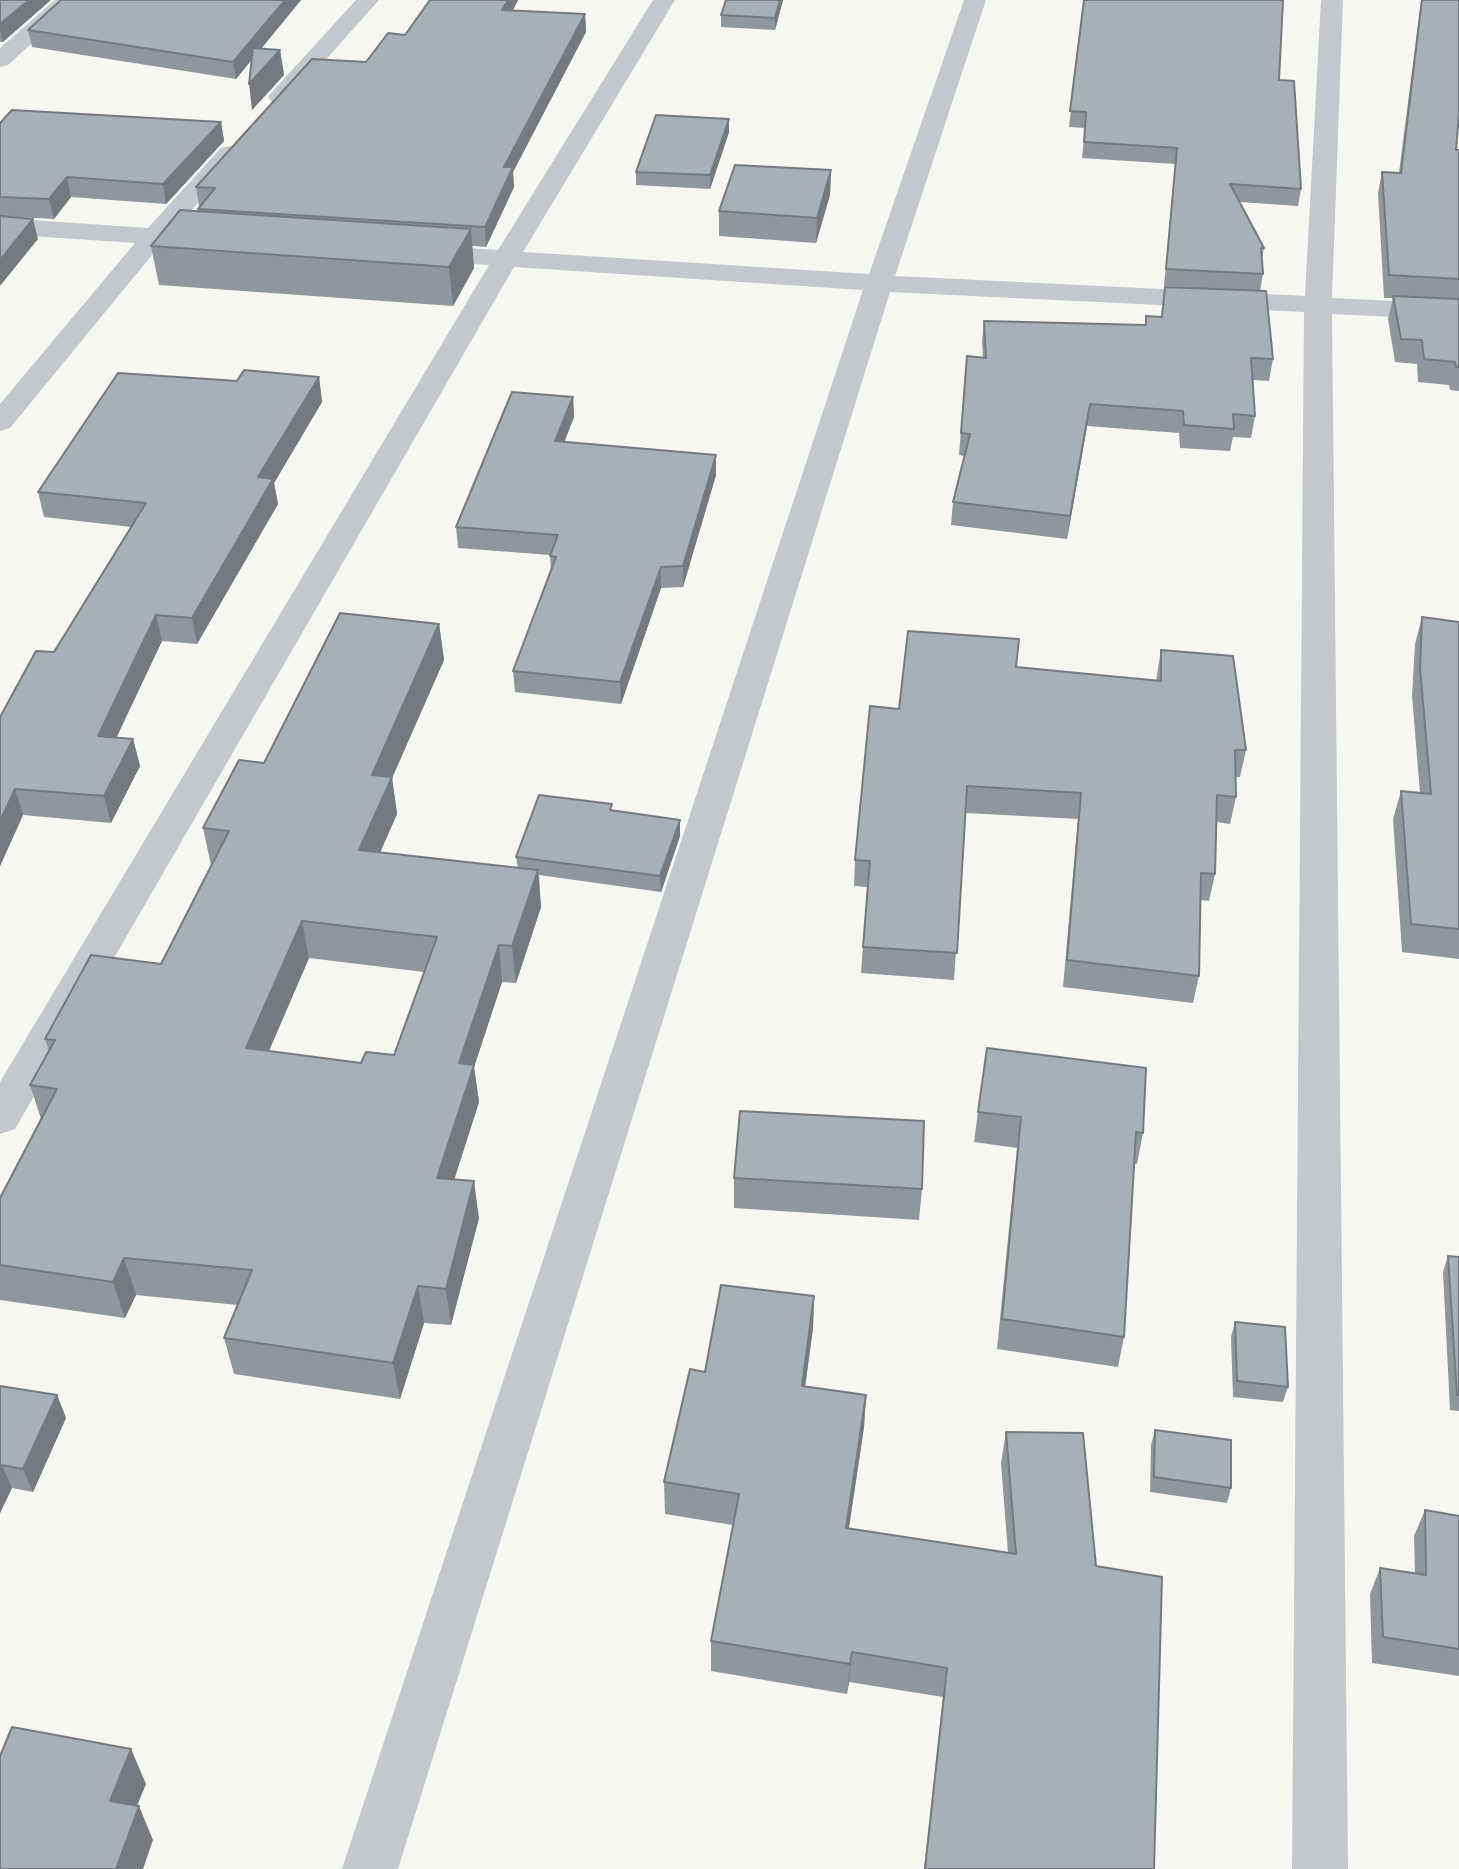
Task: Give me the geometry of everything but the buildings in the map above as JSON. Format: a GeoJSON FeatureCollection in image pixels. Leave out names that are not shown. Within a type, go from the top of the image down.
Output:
{"type":"FeatureCollection","features":[{"type":"Feature","properties":{"kind":"street"},"geometry":{"type":"LineString","coordinates":[[0,60],[68,0]]}},
{"type":"Feature","properties":{"kind":"street"},"geometry":{"type":"LineString","coordinates":[[266,113],[368,0]]}},
{"type":"Feature","properties":{"kind":"street"},"geometry":{"type":"LineString","coordinates":[[0,1118],[506,258],[664,0]]}},
{"type":"Feature","properties":{"kind":"street"},"geometry":{"type":"LineString","coordinates":[[370,1869],[879,283],[975,0]]}},
{"type":"Feature","properties":{"kind":"street"},"geometry":{"type":"LineString","coordinates":[[1320,1869],[1318,305],[1332,0]]}},
{"type":"Feature","properties":{"kind":"street"},"geometry":{"type":"LineString","coordinates":[[0,422],[154,237],[247,134]]}},
{"type":"Feature","properties":{"kind":"street"},"geometry":{"type":"LineString","coordinates":[[0,226],[235,242]]}},
{"type":"Feature","properties":{"kind":"street"},"geometry":{"type":"LineString","coordinates":[[398,251],[879,283],[1459,312]]}}]}
